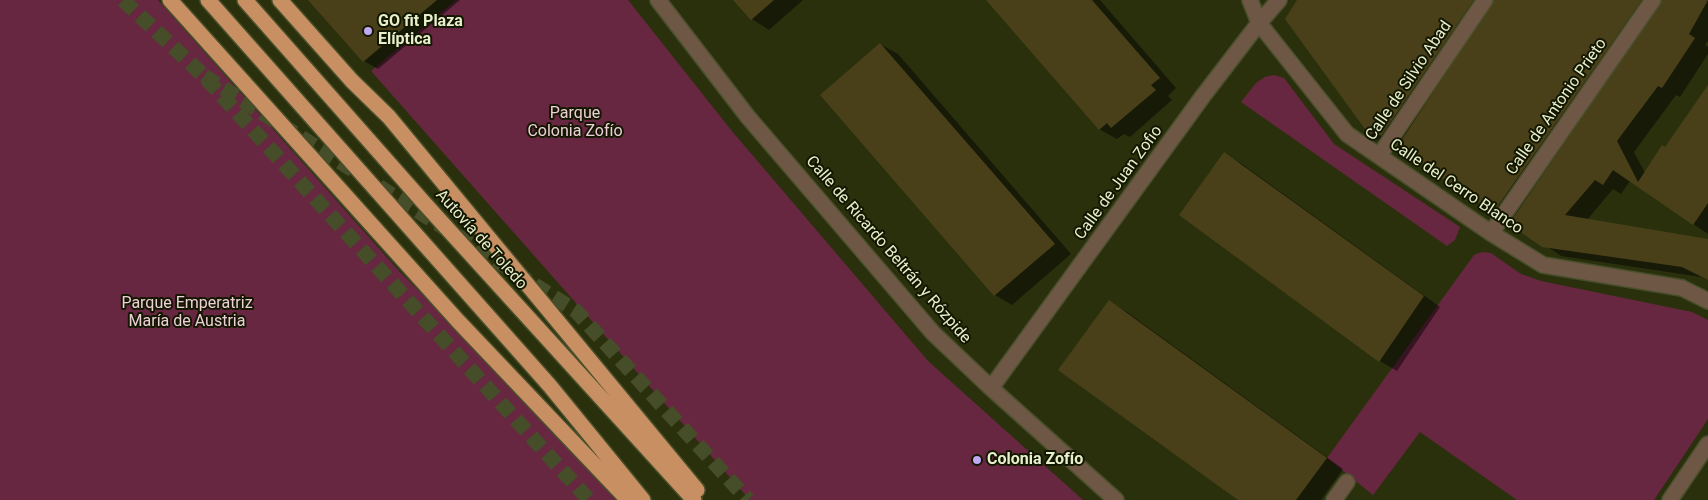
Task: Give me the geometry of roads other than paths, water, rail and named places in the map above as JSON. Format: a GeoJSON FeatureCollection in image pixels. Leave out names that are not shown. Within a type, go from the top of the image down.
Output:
{"type":"FeatureCollection","features":[{"type":"Feature","properties":{"kind":"highway"},"geometry":{"type":"LineString","coordinates":[[170,0],[458,321],[628,500]]}},
{"type":"Feature","properties":{"kind":"highway"},"geometry":{"type":"LineString","coordinates":[[208,0],[550,386],[643,500]]}},
{"type":"Feature","properties":{"kind":"highway","name":"Autovía de Toledo"},"geometry":{"type":"LineString","coordinates":[[245,0],[425,204],[694,500]]}},
{"type":"Feature","properties":{"kind":"highway"},"geometry":{"type":"LineString","coordinates":[[280,0],[352,81],[389,117],[687,476],[704,500]]}},
{"type":"Feature","properties":{"kind":"street","name":"Calle de Ricardo Beltrán y Rózpide"},"geometry":{"type":"LineString","coordinates":[[658,0],[748,117],[934,333],[991,388],[1116,500]]}},
{"type":"Feature","properties":{"kind":"street","name":"Calle del Cerro Blanco"},"geometry":{"type":"LineString","coordinates":[[1250,0],[1259,23],[1347,134],[1491,233],[1543,265],[1682,288],[1708,300]]}},
{"type":"Feature","properties":{"kind":"street","name":"Calle de Juan Zofio"},"geometry":{"type":"LineString","coordinates":[[991,388],[1259,23],[1279,0]]}},
{"type":"Feature","properties":{"kind":"street","name":"Calle de Silvio Abad"},"geometry":{"type":"LineString","coordinates":[[1380,156],[1485,0]]}},
{"type":"Feature","properties":{"kind":"street","name":"Calle de Antonio Prieto"},"geometry":{"type":"LineString","coordinates":[[1491,233],[1652,0]]}},
{"type":"Feature","properties":{"kind":"street"},"geometry":{"type":"LineString","coordinates":[[1670,500],[1708,444]]}},
{"type":"Feature","properties":{"kind":"street"},"geometry":{"type":"LineString","coordinates":[[1334,500],[1347,482]]}},
{"type":"Feature","properties":{"kind":"tunnel"},"geometry":{"type":"LineString","coordinates":[[123,0],[204,76],[589,500]]}},
{"type":"Feature","properties":{"kind":"tunnel"},"geometry":{"type":"LineString","coordinates":[[204,76],[576,311],[748,500]]}},
{"type":"Feature","properties":{"kind":"place","name":"GO fit Plaza Elíptica"},"geometry":{"type":"Point","coordinates":[368,31]}},
{"type":"Feature","properties":{"kind":"place","name":"Colonia Zofío"},"geometry":{"type":"Point","coordinates":[977,460]}},
{"type":"Feature","properties":{"kind":"park label","name":"Parque Colonia Zofío"},"geometry":{"type":"Point","coordinates":[575,123]}},
{"type":"Feature","properties":{"kind":"park label","name":"Parque Emperatriz María de Austria"},"geometry":{"type":"Point","coordinates":[187,313]}}]}
